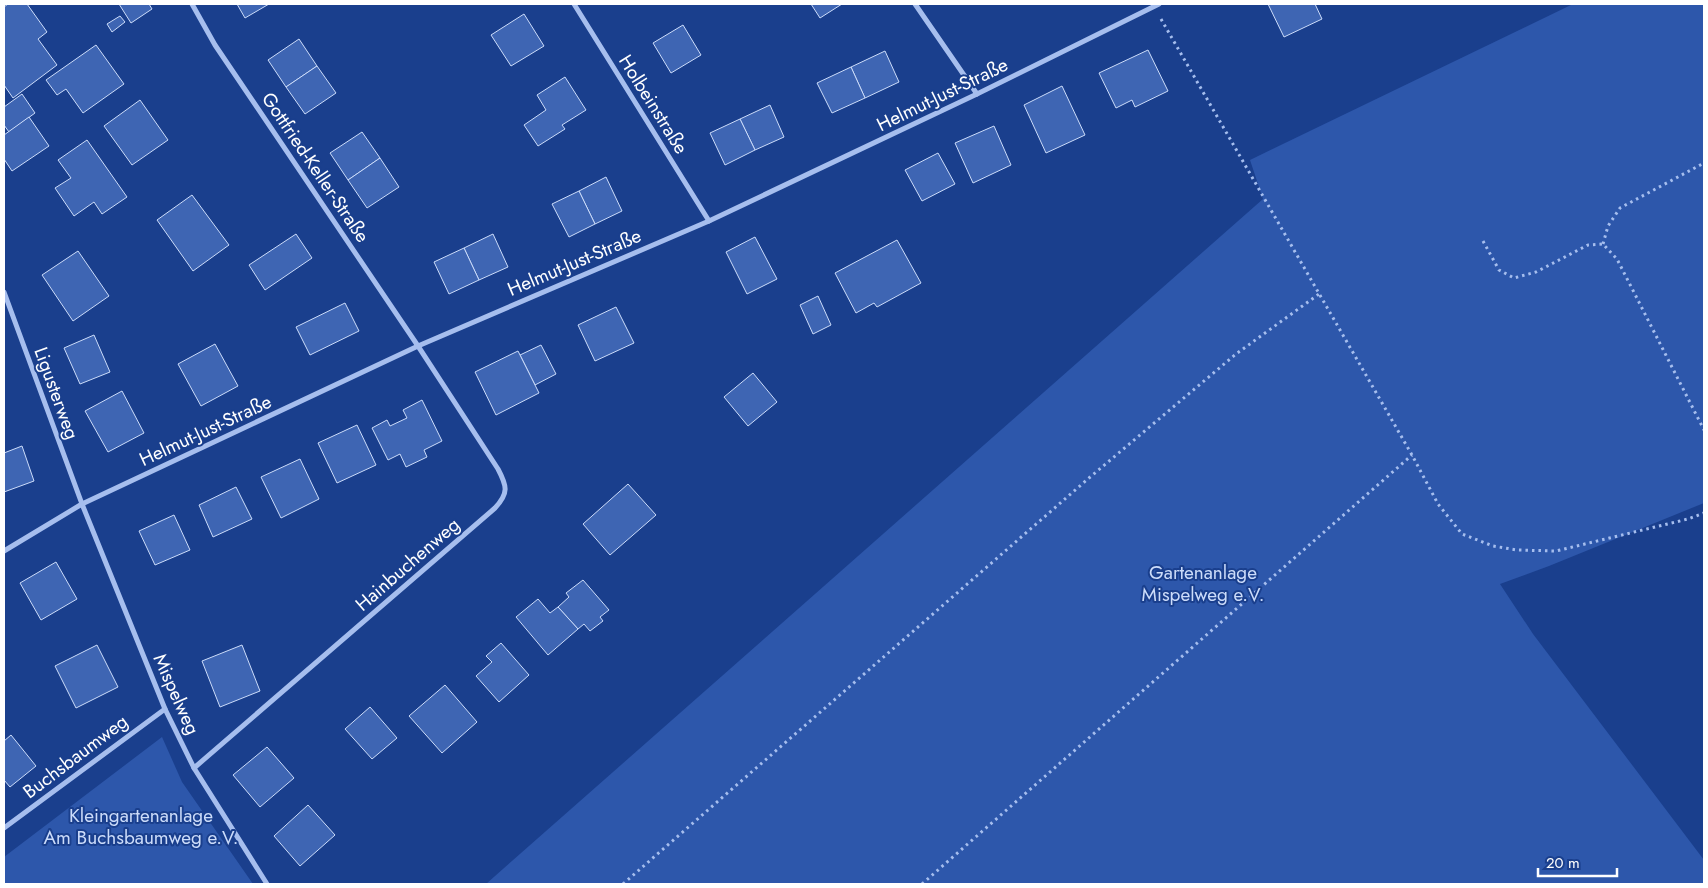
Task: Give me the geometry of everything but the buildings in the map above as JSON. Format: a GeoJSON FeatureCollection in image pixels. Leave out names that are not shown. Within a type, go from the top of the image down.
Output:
{"type":"FeatureCollection","features":[{"type":"Feature","properties":{"kind":"street","name":"Gottfried-Keller-Straße"},"geometry":{"type":"LineString","coordinates":[[192,4],[221,53],[418,346]]}},
{"type":"Feature","properties":{"kind":"street","name":"Holbeinstraße"},"geometry":{"type":"LineString","coordinates":[[574,4],[709,221]]}},
{"type":"Feature","properties":{"kind":"street"},"geometry":{"type":"LineString","coordinates":[[915,4],[977,94]]}},
{"type":"Feature","properties":{"kind":"street","name":"Helmut-Just-Straße"},"geometry":{"type":"LineString","coordinates":[[4,551],[82,504],[418,346],[709,221],[977,94],[1156,5]]}},
{"type":"Feature","properties":{"kind":"street","name":"Ligusterweg"},"geometry":{"type":"LineString","coordinates":[[4,292],[82,504]]}},
{"type":"Feature","properties":{"kind":"street","name":"Hainbuchenweg"},"geometry":{"type":"LineString","coordinates":[[194,768],[502,501],[506,492],[504,480],[418,346]]}},
{"type":"Feature","properties":{"kind":"street","name":"Mispelweg"},"geometry":{"type":"LineString","coordinates":[[82,504],[165,709],[194,768],[267,884]]}},
{"type":"Feature","properties":{"kind":"street","name":"Buchsbaumweg"},"geometry":{"type":"LineString","coordinates":[[4,828],[165,709]]}},
{"type":"Feature","properties":{"kind":"path"},"geometry":{"type":"LineString","coordinates":[[1156,5],[1438,504],[1462,534],[1493,546],[1517,550],[1556,551],[1688,519],[1704,513]]}},
{"type":"Feature","properties":{"kind":"path"},"geometry":{"type":"LineString","coordinates":[[1603,244],[1608,226],[1620,208],[1704,163]]}},
{"type":"Feature","properties":{"kind":"path"},"geometry":{"type":"LineString","coordinates":[[1483,241],[1499,270],[1514,278],[1536,272],[1588,246],[1603,244]]}},
{"type":"Feature","properties":{"kind":"path"},"geometry":{"type":"LineString","coordinates":[[1603,244],[1617,259],[1704,430]]}},
{"type":"Feature","properties":{"kind":"path"},"geometry":{"type":"LineString","coordinates":[[623,884],[1104,466],[1236,354],[1319,294]]}},
{"type":"Feature","properties":{"kind":"path"},"geometry":{"type":"LineString","coordinates":[[922,884],[1412,455]]}},
{"type":"Feature","properties":{"kind":"green space","name":"Gartenanlage Mispelweg e.V."},"geometry":{"type":"Polygon","coordinates":[[[1573,4],[1704,4],[1704,503],[1500,584],[1533,634],[1704,860],[1704,884],[486,884],[1263,199],[1250,160],[1573,4]]]}},
{"type":"Feature","properties":{"kind":"green space","name":"Kleingartenanlage Am Buchsbaumweg e.V."},"geometry":{"type":"Polygon","coordinates":[[[162,737],[182,782],[253,884],[4,884],[4,857],[162,737]]]}}]}
